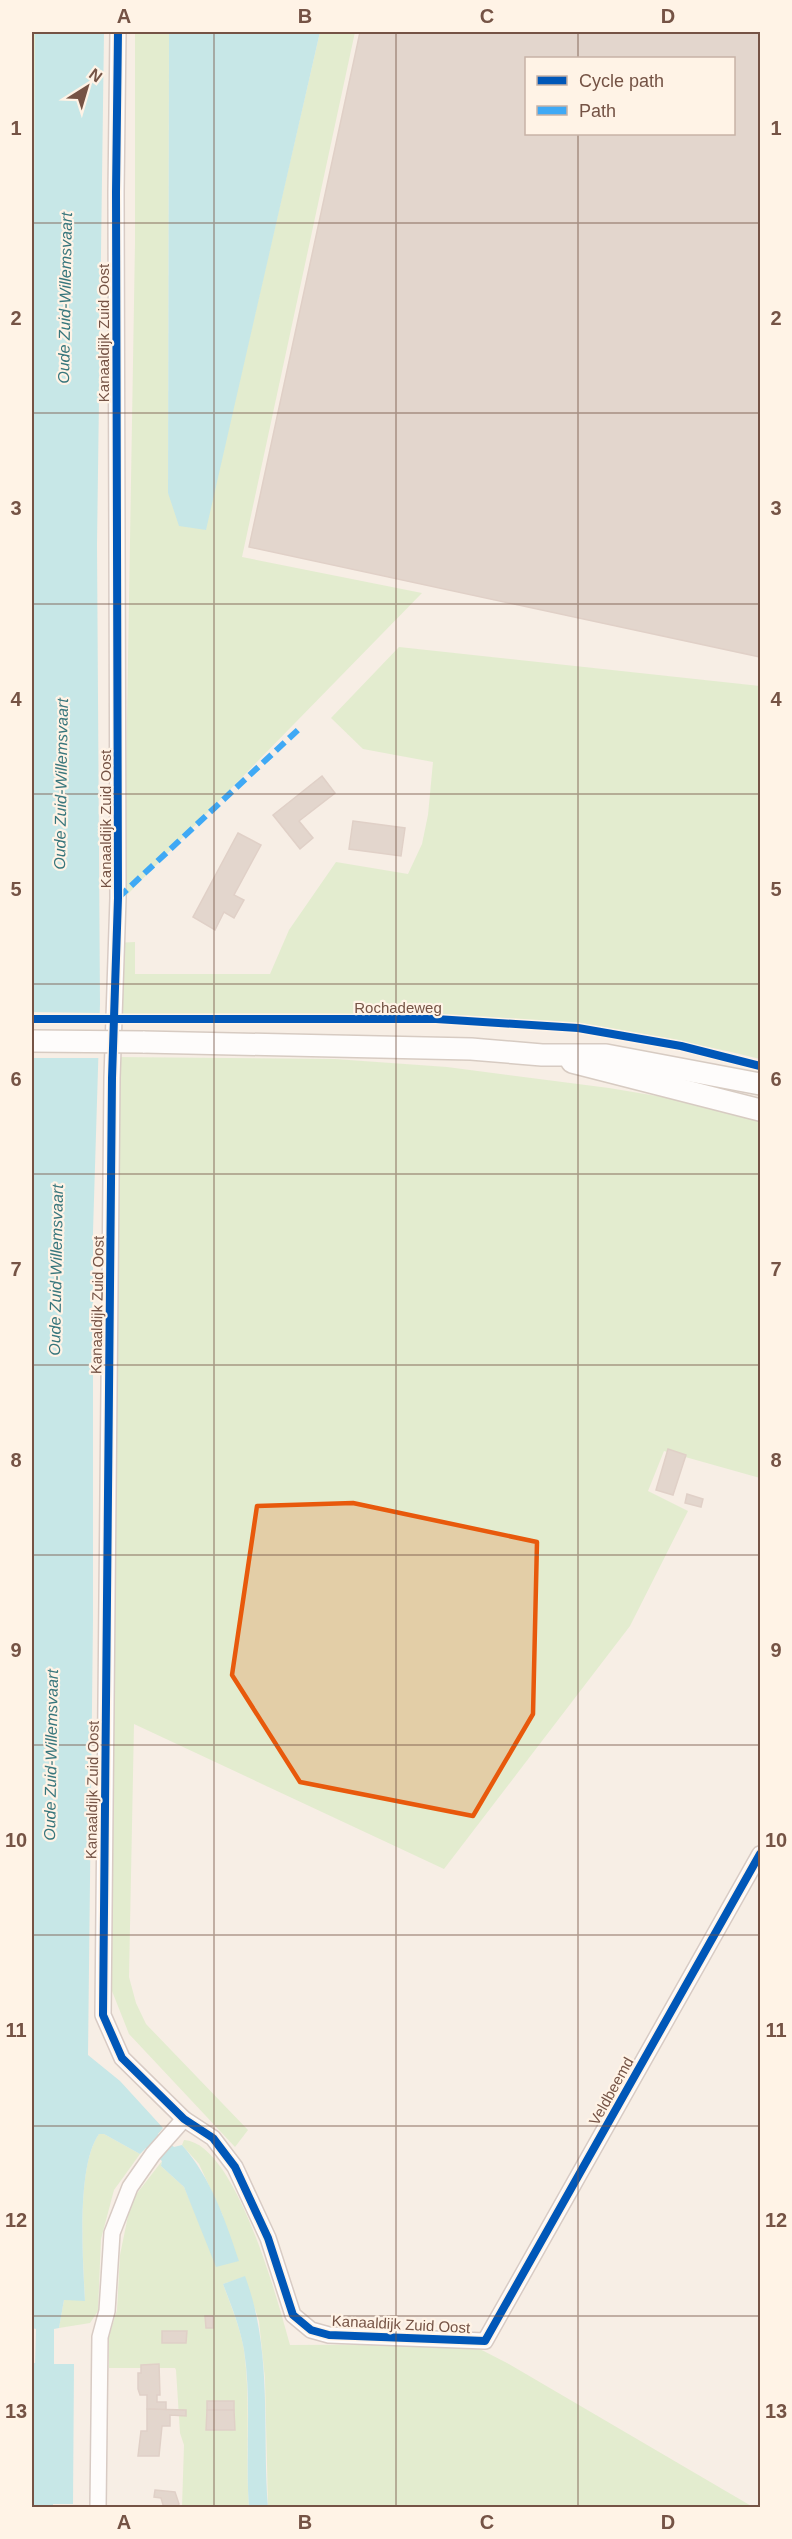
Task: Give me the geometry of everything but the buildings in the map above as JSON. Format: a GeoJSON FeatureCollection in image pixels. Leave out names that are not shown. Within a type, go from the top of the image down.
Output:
{"type":"FeatureCollection","features":[{"type":"Feature","properties":{"kind":"main road"},"geometry":{"type":"LineString","coordinates":[[32,1041],[471,1049],[542,1055],[606,1055],[760,1084]]}},
{"type":"Feature","properties":{"kind":"main road"},"geometry":{"type":"LineString","coordinates":[[542,1055],[760,1110]]}},
{"type":"Feature","properties":{"kind":"street","name":"Kanaaldijk Zuid Oost"},"geometry":{"type":"LineString","coordinates":[[118,32],[116,204],[118,898],[112,1078],[103,2015],[122,2058],[184,2119],[213,2138],[234,2167],[268,2238],[293,2314],[311,2330],[329,2335],[485,2342]]}},
{"type":"Feature","properties":{"kind":"street","name":"Veldbeemd"},"geometry":{"type":"LineString","coordinates":[[485,2342],[760,1854]]}},
{"type":"Feature","properties":{"kind":"street"},"geometry":{"type":"LineString","coordinates":[[98,2508],[100,2337],[107,2311],[112,2233],[130,2187],[153,2154],[184,2119]]}},
{"type":"Feature","properties":{"kind":"highlighted area"},"geometry":{"type":"Polygon","coordinates":[[[353,1503],[537,1542],[533,1714],[473,1816],[300,1782],[232,1675],[257,1506],[353,1503]]]}},
{"type":"Feature","properties":{"kind":"green space"},"geometry":{"type":"Polygon","coordinates":[[[32,32],[35,32],[32,604],[32,32]]]}},
{"type":"Feature","properties":{"kind":"green space"},"geometry":{"type":"Polygon","coordinates":[[[135,32],[169,32],[168,493],[205,530],[320,32],[355,32],[242,557],[422,593],[124,898],[135,243],[135,32]]]}},
{"type":"Feature","properties":{"kind":"green space"},"geometry":{"type":"Polygon","coordinates":[[[399,647],[760,686],[760,1059],[681,1042],[601,1029],[521,1021],[358,1014],[115,1014],[116,943],[135,942],[135,974],[270,974],[289,930],[336,862],[408,874],[422,844],[428,815],[433,762],[363,749],[331,718],[399,647]]]}},
{"type":"Feature","properties":{"kind":"green space"},"geometry":{"type":"Polygon","coordinates":[[[114,1057],[335,1059],[447,1067],[609,1088],[687,1101],[760,1120],[760,1478],[664,1451],[648,1491],[688,1511],[630,1626],[444,1869],[134,1724],[129,1977],[136,2003],[146,2024],[248,2130],[235,2147],[129,2034],[112,1991],[114,1057]]]}},
{"type":"Feature","properties":{"kind":"green space"},"geometry":{"type":"Polygon","coordinates":[[[99,2134],[104,2134],[140,2154],[114,2190],[101,2239],[98,2311],[90,2323],[59,2328],[64,2300],[85,2300],[82,2238],[84,2190],[92,2149],[99,2134]]]}},
{"type":"Feature","properties":{"kind":"green space"},"geometry":{"type":"Polygon","coordinates":[[[184,2140],[203,2148],[221,2167],[237,2195],[265,2262],[290,2345],[470,2344],[507,2363],[753,2507],[268,2507],[265,2379],[259,2321],[244,2277],[223,2284],[238,2325],[244,2350],[249,2507],[182,2507],[184,2445],[180,2433],[176,2370],[175,2368],[109,2368],[109,2336],[117,2310],[120,2255],[131,2201],[162,2161],[161,2166],[184,2187],[206,2239],[223,2216],[199,2164],[182,2145],[184,2140]]]}},
{"type":"Feature","properties":{"kind":"water","name":"Oude Zuid-Willemsvaart"},"geometry":{"type":"Polygon","coordinates":[[[35,32],[104,32],[97,545],[100,1004],[93,1232],[93,1619],[88,2055],[120,2081],[163,2128],[158,2134],[174,2147],[182,2145],[192,2158],[216,2200],[239,2261],[216,2267],[184,2187],[161,2166],[162,2161],[146,2148],[140,2154],[104,2134],[99,2134],[92,2149],[84,2190],[82,2239],[85,2301],[64,2300],[59,2328],[54,2329],[54,2364],[74,2364],[73,2504],[53,2504],[53,2507],[34,2507],[32,2503],[32,2363],[35,2363],[36,2329],[32,2328],[32,604],[35,32]]]}},
{"type":"Feature","properties":{"kind":"water"},"geometry":{"type":"Polygon","coordinates":[[[169,32],[320,32],[206,530],[179,526],[168,493],[169,32]]]}},
{"type":"Feature","properties":{"kind":"water"},"geometry":{"type":"Polygon","coordinates":[[[245,2276],[254,2304],[263,2362],[268,2507],[249,2507],[248,2409],[244,2350],[223,2284],[245,2276]]]}},
{"type":"Feature","properties":{"kind":"pier"},"geometry":{"type":"Polygon","coordinates":[[[32,1012],[103,1013],[101,1058],[32,1058],[32,1012]]]}},
{"type":"Feature","properties":{"kind":"marked path"},"geometry":{"type":"LineString","coordinates":[[118,898],[299,729]]}},
{"type":"Feature","properties":{"kind":"cycle path"},"geometry":{"type":"LineString","coordinates":[[118,32],[116,192],[118,898],[112,1078],[103,2015],[122,2058],[184,2119],[213,2138],[235,2167],[268,2238],[293,2315],[311,2330],[329,2335],[485,2341],[760,1854]]}},
{"type":"Feature","properties":{"kind":"cycle path","name":"Rochadeweg"},"geometry":{"type":"LineString","coordinates":[[32,1019],[436,1019],[578,1028],[681,1046],[760,1066]]}}]}
